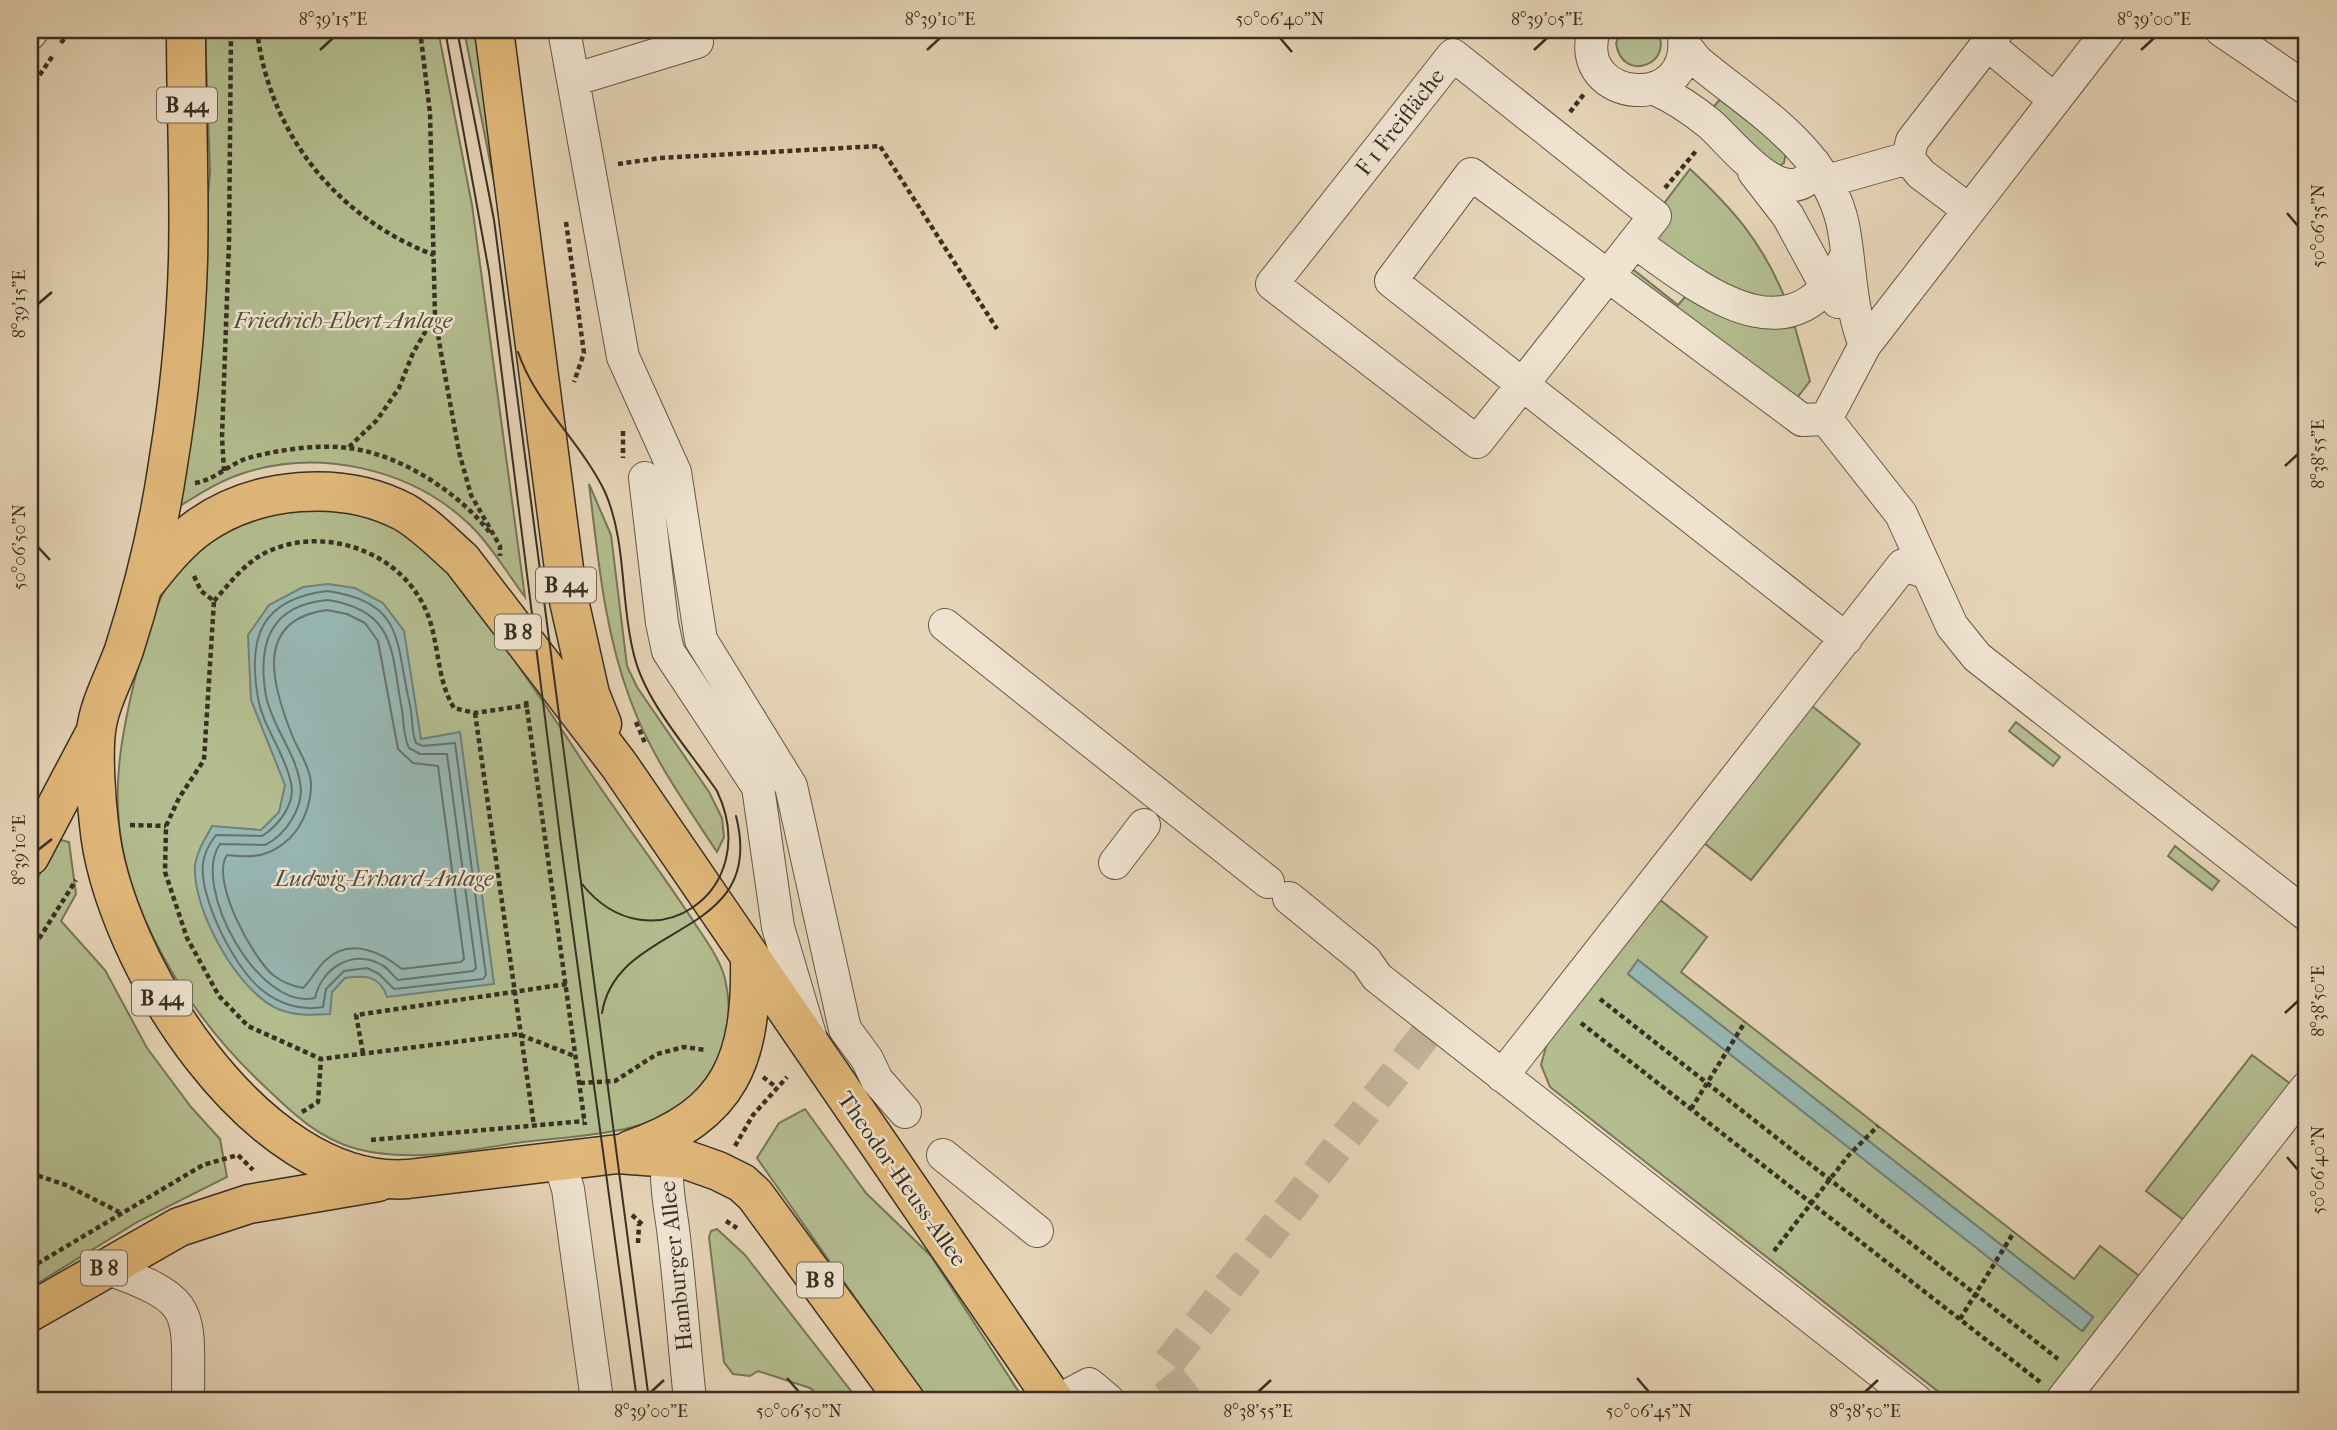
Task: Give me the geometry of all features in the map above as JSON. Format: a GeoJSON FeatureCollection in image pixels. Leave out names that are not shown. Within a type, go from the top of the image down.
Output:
{"type":"FeatureCollection","features":[{"type":"Feature","properties":{"kind":"main road","name":"B 44"},"geometry":{"type":"LineString","coordinates":[[141,589],[168,467],[181,363],[188,261],[186,30]]}},
{"type":"Feature","properties":{"kind":"main road","name":"B 44"},"geometry":{"type":"LineString","coordinates":[[494,30],[567,592],[590,694],[633,756]]}},
{"type":"Feature","properties":{"kind":"main road","name":"B 8"},"geometry":{"type":"LineString","coordinates":[[30,856],[96,731],[141,589],[198,528],[222,512],[262,499],[318,492],[348,495],[404,512],[462,560],[633,756],[750,958]]}},
{"type":"Feature","properties":{"kind":"main road","name":"B 44"},"geometry":{"type":"LineString","coordinates":[[96,731],[99,826],[115,895],[146,971],[174,1020],[226,1084],[281,1136],[308,1154],[365,1178],[383,1181]]}},
{"type":"Feature","properties":{"kind":"main road","name":"Theodor-Heuss-Allee"},"geometry":{"type":"LineString","coordinates":[[750,958],[1081,1392]]}},
{"type":"Feature","properties":{"kind":"main road"},"geometry":{"type":"LineString","coordinates":[[587,1149],[680,1151],[699,1114],[726,1085],[740,1062],[748,1026],[750,958]]}},
{"type":"Feature","properties":{"kind":"main road","name":"B 8"},"geometry":{"type":"LineString","coordinates":[[30,1312],[180,1227],[220,1212],[383,1181],[587,1149]]}},
{"type":"Feature","properties":{"kind":"main road","name":"B 8"},"geometry":{"type":"LineString","coordinates":[[680,1151],[742,1183],[755,1195],[905,1400]]}},
{"type":"Feature","properties":{"kind":"street"},"geometry":{"type":"LineString","coordinates":[[30,34],[33,30]]}},
{"type":"Feature","properties":{"kind":"street"},"geometry":{"type":"LineString","coordinates":[[564,30],[623,357],[675,472],[701,640],[791,786],[821,1049]]}},
{"type":"Feature","properties":{"kind":"street"},"geometry":{"type":"LineString","coordinates":[[1826,419],[1860,331],[1969,210],[2109,30]]}},
{"type":"Feature","properties":{"kind":"street"},"geometry":{"type":"LineString","coordinates":[[2221,30],[2307,89]]}},
{"type":"Feature","properties":{"kind":"street"},"geometry":{"type":"LineString","coordinates":[[1908,158],[1912,141],[1992,37],[2055,100]]}},
{"type":"Feature","properties":{"kind":"street"},"geometry":{"type":"LineString","coordinates":[[1587,38],[1598,69],[1623,89],[1639,92],[1655,89],[1677,72],[1684,38]]}},
{"type":"Feature","properties":{"kind":"street"},"geometry":{"type":"LineString","coordinates":[[1684,38],[1697,61],[1793,139],[1821,172],[1843,224],[1860,331]]}},
{"type":"Feature","properties":{"kind":"street"},"geometry":{"type":"LineString","coordinates":[[573,80],[697,43]]}},
{"type":"Feature","properties":{"kind":"street","name":"F 1 Freifläche"},"geometry":{"type":"LineString","coordinates":[[1453,55],[1655,215],[1606,275],[1477,442],[1272,284],[1453,55]]}},
{"type":"Feature","properties":{"kind":"street"},"geometry":{"type":"LineString","coordinates":[[1655,89],[1675,98],[1710,124],[1745,160],[1788,216],[1828,289],[1860,331]]}},
{"type":"Feature","properties":{"kind":"street"},"geometry":{"type":"LineString","coordinates":[[1908,158],[1921,174],[1969,210]]}},
{"type":"Feature","properties":{"kind":"street"},"geometry":{"type":"LineString","coordinates":[[1745,160],[1773,181],[1791,185],[1821,172],[1908,158]]}},
{"type":"Feature","properties":{"kind":"street"},"geometry":{"type":"LineString","coordinates":[[1826,419],[1802,419],[1471,174],[1391,281],[1846,639]]}},
{"type":"Feature","properties":{"kind":"street"},"geometry":{"type":"LineString","coordinates":[[1635,242],[1698,286],[1738,307],[1766,312],[1796,309],[1815,301],[1828,289],[1847,254]]}},
{"type":"Feature","properties":{"kind":"street"},"geometry":{"type":"LineString","coordinates":[[1826,419],[1901,514],[1925,572],[1952,626],[1977,657],[2307,915]]}},
{"type":"Feature","properties":{"kind":"street"},"geometry":{"type":"LineString","coordinates":[[645,478],[662,623],[668,651],[758,787],[765,820],[771,890],[821,1049]]}},
{"type":"Feature","properties":{"kind":"street"},"geometry":{"type":"LineString","coordinates":[[1502,1076],[1903,565],[1925,572]]}},
{"type":"Feature","properties":{"kind":"street"},"geometry":{"type":"LineString","coordinates":[[945,625],[1090,725],[1279,890],[1366,961],[1377,977],[1432,1028],[1502,1076],[1916,1400]]}},
{"type":"Feature","properties":{"kind":"street"},"geometry":{"type":"LineString","coordinates":[[1115,863],[1144,825]]}},
{"type":"Feature","properties":{"kind":"street"},"geometry":{"type":"LineString","coordinates":[[750,958],[771,890]]}},
{"type":"Feature","properties":{"kind":"street"},"geometry":{"type":"LineString","coordinates":[[821,1049],[867,1059],[877,1080],[905,1112]]}},
{"type":"Feature","properties":{"kind":"street"},"geometry":{"type":"LineString","coordinates":[[2069,1392],[2307,1087]]}},
{"type":"Feature","properties":{"kind":"street"},"geometry":{"type":"LineString","coordinates":[[587,1149],[562,1170],[568,1189],[597,1400]]}},
{"type":"Feature","properties":{"kind":"street","name":"Hamburger Allee"},"geometry":{"type":"LineString","coordinates":[[680,1151],[666,1196],[673,1228],[691,1400]]}},
{"type":"Feature","properties":{"kind":"street"},"geometry":{"type":"LineString","coordinates":[[943,1155],[1037,1230]]}},
{"type":"Feature","properties":{"kind":"street"},"geometry":{"type":"LineString","coordinates":[[106,1268],[155,1286],[176,1302],[183,1313],[187,1337],[188,1400]]}},
{"type":"Feature","properties":{"kind":"path"},"geometry":{"type":"LineString","coordinates":[[30,89],[70,30]]}},
{"type":"Feature","properties":{"kind":"path"},"geometry":{"type":"LineString","coordinates":[[224,471],[222,437],[229,243],[231,30]]}},
{"type":"Feature","properties":{"kind":"path"},"geometry":{"type":"LineString","coordinates":[[257,30],[270,90],[309,163],[332,191],[359,215],[385,232],[434,255]]}},
{"type":"Feature","properties":{"kind":"path"},"geometry":{"type":"LineString","coordinates":[[420,30],[434,170],[435,315],[459,452],[471,495],[500,546],[500,564]]}},
{"type":"Feature","properties":{"kind":"path"},"geometry":{"type":"LineString","coordinates":[[1566,116],[1589,88]]}},
{"type":"Feature","properties":{"kind":"path"},"geometry":{"type":"LineString","coordinates":[[618,164],[660,158],[880,146],[997,329]]}},
{"type":"Feature","properties":{"kind":"path"},"geometry":{"type":"LineString","coordinates":[[1660,194],[1696,151]]}},
{"type":"Feature","properties":{"kind":"path"},"geometry":{"type":"LineString","coordinates":[[349,447],[377,420],[399,388],[413,353],[435,315]]}},
{"type":"Feature","properties":{"kind":"path"},"geometry":{"type":"LineString","coordinates":[[572,388],[584,353]]}},
{"type":"Feature","properties":{"kind":"path"},"geometry":{"type":"LineString","coordinates":[[529,705],[475,713],[454,708],[444,692],[426,610],[414,587],[389,565],[349,546],[314,540],[296,542],[268,552],[250,563],[214,601],[204,760],[179,797],[166,826],[165,872],[187,939],[219,996],[248,1026],[321,1059],[518,1034],[576,1057]]}},
{"type":"Feature","properties":{"kind":"path"},"geometry":{"type":"LineString","coordinates":[[195,565],[194,579],[214,601]]}},
{"type":"Feature","properties":{"kind":"path"},"geometry":{"type":"LineString","coordinates":[[367,1140],[534,1126],[587,1149],[568,984],[529,705],[522,694]]}},
{"type":"Feature","properties":{"kind":"path"},"geometry":{"type":"LineString","coordinates":[[475,713],[518,1034],[534,1126]]}},
{"type":"Feature","properties":{"kind":"path"},"geometry":{"type":"LineString","coordinates":[[632,714],[633,756]]}},
{"type":"Feature","properties":{"kind":"path"},"geometry":{"type":"LineString","coordinates":[[120,824],[166,826]]}},
{"type":"Feature","properties":{"kind":"path"},"geometry":{"type":"LineString","coordinates":[[30,953],[76,881]]}},
{"type":"Feature","properties":{"kind":"path"},"geometry":{"type":"LineString","coordinates":[[1577,981],[1976,1294],[2069,1392]]}},
{"type":"Feature","properties":{"kind":"path"},"geometry":{"type":"LineString","coordinates":[[363,1052],[356,1015],[568,984]]}},
{"type":"Feature","properties":{"kind":"path"},"geometry":{"type":"LineString","coordinates":[[1558,1005],[1960,1319],[2069,1392]]}},
{"type":"Feature","properties":{"kind":"path"},"geometry":{"type":"LineString","coordinates":[[1691,1109],[1743,1024]]}},
{"type":"Feature","properties":{"kind":"path"},"geometry":{"type":"LineString","coordinates":[[580,1083],[615,1081],[657,1054],[684,1047],[709,1050]]}},
{"type":"Feature","properties":{"kind":"path"},"geometry":{"type":"LineString","coordinates":[[735,1146],[753,1115],[776,1087],[821,1049]]}},
{"type":"Feature","properties":{"kind":"path"},"geometry":{"type":"LineString","coordinates":[[313,1120],[301,1113],[318,1102],[321,1059]]}},
{"type":"Feature","properties":{"kind":"path"},"geometry":{"type":"LineString","coordinates":[[759,1074],[776,1087]]}},
{"type":"Feature","properties":{"kind":"path"},"geometry":{"type":"LineString","coordinates":[[1756,1274],[1848,1156],[1878,1126]]}},
{"type":"Feature","properties":{"kind":"path"},"geometry":{"type":"LineString","coordinates":[[30,1268],[119,1212],[203,1165],[238,1156],[253,1170],[257,1180]]}},
{"type":"Feature","properties":{"kind":"path"},"geometry":{"type":"LineString","coordinates":[[30,1173],[66,1185],[119,1212]]}},
{"type":"Feature","properties":{"kind":"path"},"geometry":{"type":"LineString","coordinates":[[632,1215],[648,1230]]}},
{"type":"Feature","properties":{"kind":"path"},"geometry":{"type":"LineString","coordinates":[[638,1243],[639,1223]]}},
{"type":"Feature","properties":{"kind":"path"},"geometry":{"type":"LineString","coordinates":[[1960,1319],[2012,1235]]}},
{"type":"Feature","properties":{"kind":"green space","name":"Friedrich-Ebert-Anlage"},"geometry":{"type":"Polygon","coordinates":[[[205,30],[438,30],[472,205],[525,597],[485,541],[446,505],[420,489],[362,468],[301,463],[271,466],[224,481],[175,509],[195,347],[210,172],[205,30]]]}},
{"type":"Feature","properties":{"kind":"green space"},"geometry":{"type":"Polygon","coordinates":[[[464,30],[479,30],[499,207],[464,30]]]}},
{"type":"Feature","properties":{"kind":"green space"},"geometry":{"type":"Polygon","coordinates":[[[1621,30],[1656,30],[1661,42],[1654,60],[1637,66],[1620,56],[1616,43],[1621,30]]]}},
{"type":"Feature","properties":{"kind":"green space"},"geometry":{"type":"Polygon","coordinates":[[[1723,96],[1786,152],[1784,163],[1779,166],[1771,164],[1709,112],[1723,96]]]}},
{"type":"Feature","properties":{"kind":"green space"},"geometry":{"type":"Polygon","coordinates":[[[1690,169],[1756,242],[1784,296],[1756,299],[1708,277],[1644,230],[1690,169]]]}},
{"type":"Feature","properties":{"kind":"green space"},"geometry":{"type":"Polygon","coordinates":[[[1620,259],[1678,305],[1685,297],[1711,312],[1737,322],[1765,327],[1795,327],[1810,381],[1793,403],[1612,268],[1620,259]]]}},
{"type":"Feature","properties":{"kind":"green space"},"geometry":{"type":"Polygon","coordinates":[[[589,484],[611,535],[627,666],[637,687],[709,792],[722,818],[724,837],[717,852],[658,759],[630,699],[608,620],[589,484]]]}},
{"type":"Feature","properties":{"kind":"green space","name":"Ludwig-Erhard-Anlage"},"geometry":{"type":"Polygon","coordinates":[[[282,509],[338,511],[373,517],[406,532],[440,560],[511,655],[706,941],[725,979],[728,997],[727,1031],[708,1077],[684,1103],[668,1114],[650,1122],[608,1132],[461,1151],[398,1155],[357,1149],[317,1131],[261,1083],[209,1026],[164,959],[132,885],[122,847],[118,809],[118,777],[127,714],[146,637],[153,615],[174,574],[205,540],[226,527],[282,509]]]}},
{"type":"Feature","properties":{"kind":"green space"},"geometry":{"type":"Polygon","coordinates":[[[1812,706],[1860,744],[1751,880],[1704,843],[1812,706]]]}},
{"type":"Feature","properties":{"kind":"green space"},"geometry":{"type":"Polygon","coordinates":[[[2016,722],[2060,757],[2053,766],[2009,731],[2016,722]]]}},
{"type":"Feature","properties":{"kind":"green space"},"geometry":{"type":"Polygon","coordinates":[[[61,840],[69,842],[76,894],[61,921],[105,970],[147,1048],[191,1107],[220,1139],[227,1177],[139,1221],[30,1288],[30,894],[55,843],[61,840]]]}},
{"type":"Feature","properties":{"kind":"green space"},"geometry":{"type":"Polygon","coordinates":[[[2175,846],[2219,881],[2212,890],[2168,856],[2175,846]]]}},
{"type":"Feature","properties":{"kind":"green space"},"geometry":{"type":"Polygon","coordinates":[[[1659,899],[1707,937],[1681,972],[2074,1279],[2100,1246],[2142,1278],[2045,1400],[1949,1400],[1550,1087],[1541,1065],[1547,1043],[1659,899]],[[1638,960],[1628,974],[2083,1331],[2093,1317],[1638,960]]]}},
{"type":"Feature","properties":{"kind":"green space"},"geometry":{"type":"Polygon","coordinates":[[[2252,1055],[2292,1085],[2185,1221],[2146,1191],[2252,1055]]]}},
{"type":"Feature","properties":{"kind":"green space"},"geometry":{"type":"Polygon","coordinates":[[[805,1109],[866,1193],[931,1256],[1024,1400],[927,1400],[757,1158],[779,1123],[805,1109]]]}},
{"type":"Feature","properties":{"kind":"green space"},"geometry":{"type":"Polygon","coordinates":[[[717,1229],[745,1255],[858,1400],[825,1400],[810,1388],[758,1371],[750,1376],[733,1374],[724,1362],[709,1237],[711,1231],[717,1229]]]}},
{"type":"Feature","properties":{"kind":"water"},"geometry":{"type":"Polygon","coordinates":[[[328,584],[355,588],[383,603],[404,631],[421,739],[460,732],[494,984],[387,997],[380,984],[370,978],[345,978],[332,992],[330,1014],[291,1013],[278,1009],[247,985],[220,947],[209,925],[196,883],[195,865],[204,840],[212,826],[261,830],[279,812],[285,785],[251,700],[248,635],[269,605],[303,587],[328,584]]]}},
{"type":"Feature","properties":{"kind":"water"},"geometry":{"type":"Polygon","coordinates":[[[1638,960],[2093,1317],[2082,1331],[1628,974],[1638,960]]]}},
{"type":"Feature","properties":{"kind":"tunnel"},"geometry":{"type":"LineString","coordinates":[[1187,1400],[1163,1370],[1427,1033]]}},
{"type":"Feature","properties":{"kind":"tram line"},"geometry":{"type":"LineString","coordinates":[[445,30],[489,272],[560,837],[637,1400]]}},
{"type":"Feature","properties":{"kind":"tram line"},"geometry":{"type":"LineString","coordinates":[[457,30],[494,220],[649,1400]]}},
{"type":"Feature","properties":{"kind":"tram line"},"geometry":{"type":"LineString","coordinates":[[518,352],[536,389],[584,456],[605,492],[617,531],[630,635],[640,673],[658,708],[717,791],[728,827],[726,860],[713,887],[693,907],[667,919],[639,920],[609,909],[582,884]]}},
{"type":"Feature","properties":{"kind":"tram line"},"geometry":{"type":"LineString","coordinates":[[602,1013],[613,983],[634,960],[712,908],[731,886],[740,856],[736,816]]}}]}
